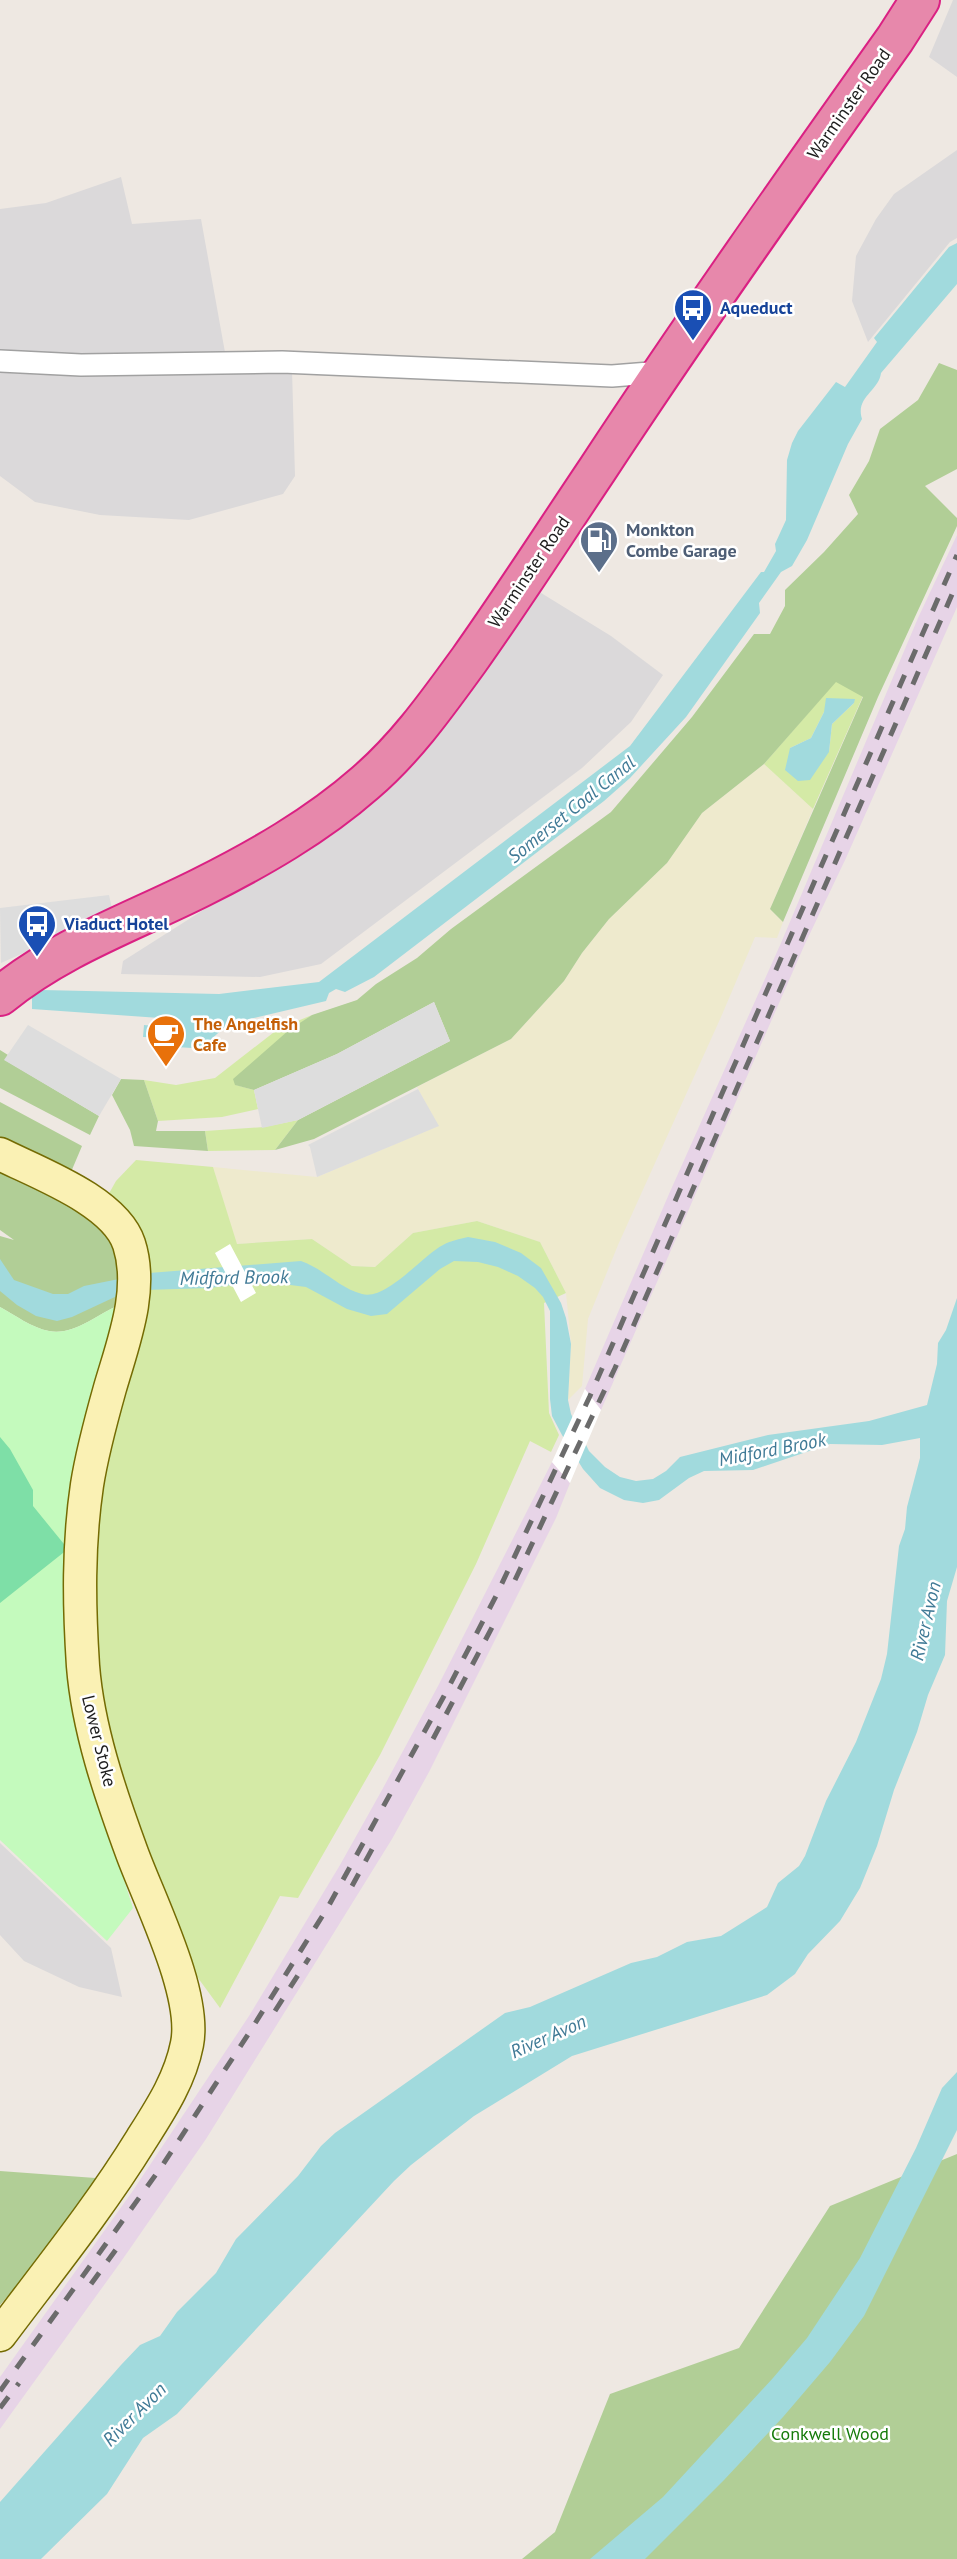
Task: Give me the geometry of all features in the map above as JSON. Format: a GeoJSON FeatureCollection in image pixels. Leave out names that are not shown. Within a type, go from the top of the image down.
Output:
{"type":"FeatureCollection","features":[{"type":"Feature","properties":{"kind":"highway","name":"Warminster Road"},"geometry":{"type":"LineString","coordinates":[[12,987],[87,940],[199,888],[267,852],[338,805],[402,748],[502,614],[662,372],[920,0]]}},
{"type":"Feature","properties":{"kind":"main road","name":"Lower Stoke"},"geometry":{"type":"LineString","coordinates":[[0,1154],[87,1198],[115,1221],[124,1232],[132,1265],[132,1296],[127,1330],[87,1486],[79,1576],[83,1661],[97,1744],[108,1782],[182,1986],[188,2013],[188,2041],[169,2095],[116,2181],[0,2335]]}},
{"type":"Feature","properties":{"kind":"street"},"geometry":{"type":"LineString","coordinates":[[0,361],[81,365],[282,362],[612,376],[662,372]]}},
{"type":"Feature","properties":{"kind":"shaded area"},"geometry":{"type":"Polygon","coordinates":[[[953,0],[957,0],[957,77],[929,57],[953,0]]]}},
{"type":"Feature","properties":{"kind":"shaded area"},"geometry":{"type":"Polygon","coordinates":[[[957,150],[957,238],[950,242],[868,342],[852,301],[856,256],[876,219],[894,194],[957,150]]]}},
{"type":"Feature","properties":{"kind":"shaded area"},"geometry":{"type":"Polygon","coordinates":[[[121,177],[132,224],[201,219],[228,369],[292,370],[295,476],[283,494],[189,520],[100,515],[35,502],[0,476],[0,209],[46,203],[121,177]]]}},
{"type":"Feature","properties":{"kind":"shaded area"},"geometry":{"type":"Polygon","coordinates":[[[957,535],[957,607],[804,946],[601,1410],[585,1389],[781,943],[918,618],[957,535]]]}},
{"type":"Feature","properties":{"kind":"shaded area"},"geometry":{"type":"Polygon","coordinates":[[[533,588],[611,636],[663,675],[631,722],[582,768],[321,964],[260,977],[121,974],[123,961],[336,829],[425,751],[533,588]]]}},
{"type":"Feature","properties":{"kind":"shaded area"},"geometry":{"type":"Polygon","coordinates":[[[764,764],[813,809],[770,909],[783,922],[777,938],[755,937],[618,1245],[588,1319],[582,1386],[568,1400],[571,1344],[566,1293],[540,1242],[477,1221],[413,1233],[375,1267],[352,1266],[312,1239],[236,1244],[213,1167],[317,1177],[438,1126],[417,1087],[511,1039],[564,981],[609,919],[667,863],[702,813],[764,764]]]}},
{"type":"Feature","properties":{"kind":"shaded area"},"geometry":{"type":"Polygon","coordinates":[[[109,895],[113,913],[1,963],[0,908],[109,895]]]}},
{"type":"Feature","properties":{"kind":"shaded area"},"geometry":{"type":"Polygon","coordinates":[[[434,1002],[450,1041],[298,1120],[262,1128],[254,1090],[337,1054],[434,1002]]]}},
{"type":"Feature","properties":{"kind":"shaded area"},"geometry":{"type":"Polygon","coordinates":[[[28,1025],[121,1079],[99,1116],[4,1060],[28,1025]]]}},
{"type":"Feature","properties":{"kind":"shaded area"},"geometry":{"type":"Polygon","coordinates":[[[418,1089],[439,1126],[317,1177],[308,1145],[418,1089]]]}},
{"type":"Feature","properties":{"kind":"shaded area"},"geometry":{"type":"Polygon","coordinates":[[[552,1462],[570,1483],[556,1518],[429,1772],[392,1839],[206,2139],[0,2429],[0,2377],[132,2192],[249,2016],[382,1790],[552,1462]]]}},
{"type":"Feature","properties":{"kind":"shaded area"},"geometry":{"type":"Polygon","coordinates":[[[0,1843],[111,1948],[122,1997],[79,1987],[24,1961],[0,1935],[0,1843]]]}},
{"type":"Feature","properties":{"kind":"green space"},"geometry":{"type":"Polygon","coordinates":[[[939,363],[957,370],[957,469],[925,486],[957,518],[957,526],[878,697],[783,922],[770,909],[863,697],[836,682],[764,764],[702,813],[667,863],[609,919],[564,981],[511,1039],[314,1139],[275,1150],[298,1120],[450,1041],[434,1002],[337,1054],[254,1090],[235,1085],[233,1079],[289,1030],[312,1015],[357,1000],[611,812],[692,717],[754,634],[770,634],[785,606],[785,590],[858,514],[849,495],[869,461],[880,429],[918,400],[939,363]]]}},
{"type":"Feature","properties":{"kind":"green space"},"geometry":{"type":"Polygon","coordinates":[[[836,681],[863,696],[813,809],[764,764],[836,681]],[[854,703],[824,712],[811,738],[790,748],[829,752],[832,724],[854,703]]]}},
{"type":"Feature","properties":{"kind":"green space"},"geometry":{"type":"Polygon","coordinates":[[[312,1015],[271,1047],[236,1085],[254,1090],[258,1109],[222,1117],[158,1121],[144,1080],[176,1085],[215,1078],[278,1029],[312,1015]]]}},
{"type":"Feature","properties":{"kind":"green space"},"geometry":{"type":"Polygon","coordinates":[[[0,1050],[8,1055],[5,1060],[99,1116],[90,1135],[0,1088],[0,1050]]]}},
{"type":"Feature","properties":{"kind":"green space"},"geometry":{"type":"Polygon","coordinates":[[[121,1079],[144,1080],[158,1121],[156,1131],[205,1131],[208,1151],[134,1146],[130,1130],[112,1095],[121,1079]]]}},
{"type":"Feature","properties":{"kind":"green space"},"geometry":{"type":"Polygon","coordinates":[[[0,1102],[82,1146],[71,1172],[0,1137],[0,1102]]]}},
{"type":"Feature","properties":{"kind":"green space"},"geometry":{"type":"Polygon","coordinates":[[[298,1120],[275,1150],[208,1151],[205,1131],[264,1127],[298,1120]]]}},
{"type":"Feature","properties":{"kind":"green space"},"geometry":{"type":"Polygon","coordinates":[[[136,1160],[213,1167],[237,1244],[312,1239],[352,1266],[375,1267],[413,1233],[477,1221],[540,1242],[566,1293],[544,1303],[549,1413],[559,1435],[551,1452],[530,1441],[476,1564],[380,1755],[298,1898],[280,1896],[220,2008],[190,1967],[143,1856],[98,1709],[88,1578],[114,1403],[141,1300],[107,1197],[116,1181],[136,1160]]]}},
{"type":"Feature","properties":{"kind":"green space"},"geometry":{"type":"Polygon","coordinates":[[[0,1171],[88,1212],[105,1230],[119,1261],[119,1305],[76,1327],[58,1332],[36,1327],[0,1307],[0,1236],[14,1240],[0,1230],[0,1171]]]}},
{"type":"Feature","properties":{"kind":"green space"},"geometry":{"type":"Polygon","coordinates":[[[119,1305],[101,1373],[91,1777],[133,1908],[107,1941],[0,1840],[0,1307],[36,1327],[58,1332],[76,1327],[119,1305]]]}},
{"type":"Feature","properties":{"kind":"green space"},"geometry":{"type":"Polygon","coordinates":[[[0,1437],[10,1449],[33,1490],[33,1506],[68,1549],[0,1603],[0,1437]]]}},
{"type":"Feature","properties":{"kind":"green space","name":"Conkwell Wood"},"geometry":{"type":"Polygon","coordinates":[[[957,2154],[957,2559],[522,2559],[555,2532],[610,2394],[739,2348],[830,2206],[957,2154]]]}},
{"type":"Feature","properties":{"kind":"green space"},"geometry":{"type":"Polygon","coordinates":[[[0,2171],[109,2179],[0,2305],[0,2171]]]}},
{"type":"Feature","properties":{"kind":"water","name":"Somerset Coal Canal"},"geometry":{"type":"Polygon","coordinates":[[[957,243],[957,284],[881,373],[876,385],[864,400],[862,419],[848,444],[807,540],[792,566],[781,572],[759,603],[760,613],[686,717],[630,778],[604,801],[374,977],[345,992],[336,989],[329,993],[326,1001],[228,1024],[206,1044],[192,1048],[176,1047],[175,1038],[143,1037],[144,1025],[175,1028],[178,1023],[174,1019],[32,1009],[32,993],[42,990],[219,994],[319,982],[630,746],[761,572],[764,572],[776,551],[775,544],[786,520],[787,460],[798,431],[836,382],[845,387],[877,342],[874,338],[949,247],[957,243]]]}},
{"type":"Feature","properties":{"kind":"water"},"geometry":{"type":"Polygon","coordinates":[[[826,698],[855,699],[832,724],[829,752],[810,780],[798,781],[785,770],[790,748],[811,738],[824,712],[826,698]]]}},
{"type":"Feature","properties":{"kind":"water"},"geometry":{"type":"Polygon","coordinates":[[[468,1237],[495,1242],[521,1253],[541,1268],[561,1303],[566,1318],[571,1344],[568,1400],[571,1414],[589,1451],[620,1477],[636,1481],[653,1479],[680,1457],[768,1435],[869,1421],[927,1405],[937,1364],[938,1343],[946,1330],[957,1298],[957,1567],[947,1601],[945,1655],[928,1695],[860,1888],[840,1921],[808,1954],[795,1974],[767,1995],[572,2056],[474,2116],[394,2181],[177,2414],[143,2438],[107,2494],[41,2559],[0,2559],[0,2502],[140,2345],[160,2336],[177,2312],[216,2273],[236,2239],[298,2176],[321,2146],[335,2133],[505,2013],[530,2007],[631,1963],[657,1957],[687,1942],[721,1936],[767,1907],[778,1883],[799,1866],[805,1856],[826,1801],[856,1742],[881,1679],[887,1654],[899,1546],[920,1458],[920,1438],[882,1445],[830,1444],[753,1470],[704,1471],[689,1478],[659,1500],[643,1503],[624,1500],[600,1488],[583,1469],[552,1416],[550,1311],[543,1297],[518,1276],[498,1267],[478,1262],[454,1261],[440,1269],[387,1314],[371,1316],[347,1309],[306,1287],[259,1281],[210,1288],[145,1290],[117,1296],[57,1321],[36,1316],[0,1291],[0,1259],[14,1280],[53,1294],[68,1294],[84,1286],[149,1273],[301,1261],[354,1291],[372,1294],[393,1284],[443,1245],[468,1237]]]}},
{"type":"Feature","properties":{"kind":"water"},"geometry":{"type":"Polygon","coordinates":[[[957,2072],[957,2130],[864,2316],[830,2362],[724,2480],[645,2559],[590,2559],[663,2497],[807,2338],[860,2258],[916,2148],[942,2088],[957,2072]]]}},
{"type":"Feature","properties":{"kind":"pier"},"geometry":{"type":"Polygon","coordinates":[[[230,1244],[256,1293],[241,1302],[215,1253],[230,1244]]]}},
{"type":"Feature","properties":{"kind":"pier"},"geometry":{"type":"Polygon","coordinates":[[[585,1389],[601,1410],[570,1483],[552,1462],[585,1389]]]}},
{"type":"Feature","properties":{"kind":"railway"},"geometry":{"type":"LineString","coordinates":[[0,2391],[162,2166],[249,2033],[328,1907],[444,1696],[496,1596],[590,1396],[957,555]]}},
{"type":"Feature","properties":{"kind":"railway"},"geometry":{"type":"LineString","coordinates":[[515,1580],[615,1368],[957,583]]}},
{"type":"Feature","properties":{"kind":"railway"},"geometry":{"type":"LineString","coordinates":[[433,1739],[497,1618]]}},
{"type":"Feature","properties":{"kind":"railway"},"geometry":{"type":"LineString","coordinates":[[352,1886],[377,1840]]}},
{"type":"Feature","properties":{"kind":"railway"},"geometry":{"type":"LineString","coordinates":[[275,2011],[309,1958]]}},
{"type":"Feature","properties":{"kind":"railway"},"geometry":{"type":"LineString","coordinates":[[91,2284],[120,2244]]}},
{"type":"Feature","properties":{"kind":"railway"},"geometry":{"type":"LineString","coordinates":[[0,2408],[19,2383]]}},
{"type":"Feature","properties":{"kind":"place","name":"Aqueduct"},"geometry":{"type":"Point","coordinates":[693,342]}},
{"type":"Feature","properties":{"kind":"place","name":"Monkton Combe Garage"},"geometry":{"type":"Point","coordinates":[599,574]}},
{"type":"Feature","properties":{"kind":"place","name":"Viaduct Hotel"},"geometry":{"type":"Point","coordinates":[37,958]}},
{"type":"Feature","properties":{"kind":"place","name":"The Angelfish Cafe"},"geometry":{"type":"Point","coordinates":[166,1068]}},
{"type":"Feature","properties":{"kind":"water label","name":"Midford Brook"},"geometry":{"type":"Point","coordinates":[234,1277]}},
{"type":"Feature","properties":{"kind":"water label","name":"Midford Brook"},"geometry":{"type":"Point","coordinates":[772,1449]}},
{"type":"Feature","properties":{"kind":"water label","name":"River Avon"},"geometry":{"type":"Point","coordinates":[925,1621]}},
{"type":"Feature","properties":{"kind":"water label","name":"River Avon"},"geometry":{"type":"Point","coordinates":[548,2036]}},
{"type":"Feature","properties":{"kind":"water label","name":"River Avon"},"geometry":{"type":"Point","coordinates":[134,2414]}}]}
